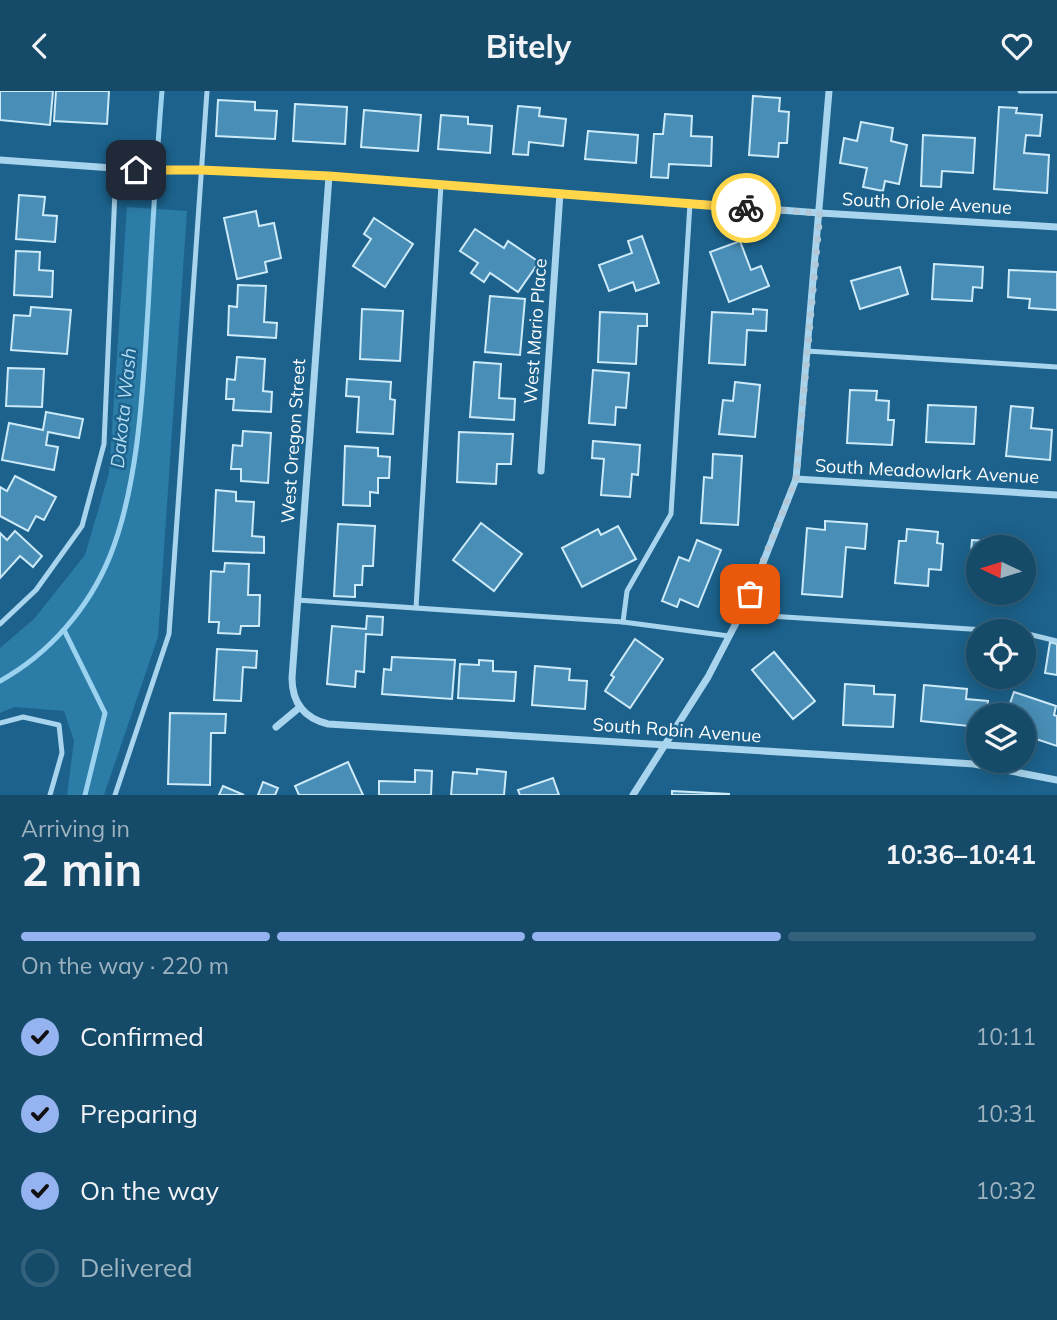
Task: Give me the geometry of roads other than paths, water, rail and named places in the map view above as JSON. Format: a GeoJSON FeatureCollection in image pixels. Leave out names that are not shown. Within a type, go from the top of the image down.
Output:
{"type":"FeatureCollection","features":[{"type":"Feature","properties":{"kind":"street"},"geometry":{"type":"LineString","coordinates":[[633,795],[708,677],[759,573],[796,479],[829,91]]}},
{"type":"Feature","properties":{"kind":"street","name":"South Oriole Avenue"},"geometry":{"type":"LineString","coordinates":[[0,160],[155,171],[201,170],[329,176],[820,213],[1057,227]]}},
{"type":"Feature","properties":{"kind":"street","name":"West Oregon Street"},"geometry":{"type":"LineString","coordinates":[[300,708],[292,688],[329,176]]}},
{"type":"Feature","properties":{"kind":"street","name":"West Mario Place"},"geometry":{"type":"LineString","coordinates":[[541,471],[560,193]]}},
{"type":"Feature","properties":{"kind":"street","name":"South Meadowlark Avenue"},"geometry":{"type":"LineString","coordinates":[[796,479],[1057,495]]}},
{"type":"Feature","properties":{"kind":"street"},"geometry":{"type":"LineString","coordinates":[[276,727],[300,708]]}},
{"type":"Feature","properties":{"kind":"street","name":"South Robin Avenue"},"geometry":{"type":"LineString","coordinates":[[300,708],[309,717],[328,724],[974,764],[1057,780]]}},
{"type":"Feature","properties":{"kind":"lane"},"geometry":{"type":"LineString","coordinates":[[116,795],[169,634],[207,91]]}},
{"type":"Feature","properties":{"kind":"lane"},"geometry":{"type":"LineString","coordinates":[[1020,91],[1057,91]]}},
{"type":"Feature","properties":{"kind":"lane"},"geometry":{"type":"LineString","coordinates":[[0,624],[36,590],[82,526],[104,444],[116,169]]}},
{"type":"Feature","properties":{"kind":"lane"},"geometry":{"type":"LineString","coordinates":[[416,608],[441,184]]}},
{"type":"Feature","properties":{"kind":"lane"},"geometry":{"type":"LineString","coordinates":[[623,622],[627,591],[671,514],[690,203]]}},
{"type":"Feature","properties":{"kind":"lane"},"geometry":{"type":"LineString","coordinates":[[807,351],[1057,367]]}},
{"type":"Feature","properties":{"kind":"lane"},"geometry":{"type":"LineString","coordinates":[[298,600],[623,622],[729,636]]}},
{"type":"Feature","properties":{"kind":"lane"},"geometry":{"type":"LineString","coordinates":[[740,614],[966,629]]}},
{"type":"Feature","properties":{"kind":"lane"},"geometry":{"type":"LineString","coordinates":[[1036,636],[1057,641]]}},
{"type":"Feature","properties":{"kind":"lane"},"geometry":{"type":"LineString","coordinates":[[0,723],[23,717],[59,725],[62,753],[50,795]]}},
{"type":"Feature","properties":{"kind":"waterway","name":"Dakota Wash"},"geometry":{"type":"LineString","coordinates":[[0,681],[51,643],[79,611],[101,575],[120,528],[138,434],[162,91]]}},
{"type":"Feature","properties":{"kind":"waterway"},"geometry":{"type":"LineString","coordinates":[[64,630],[105,713],[85,795]]}}]}
